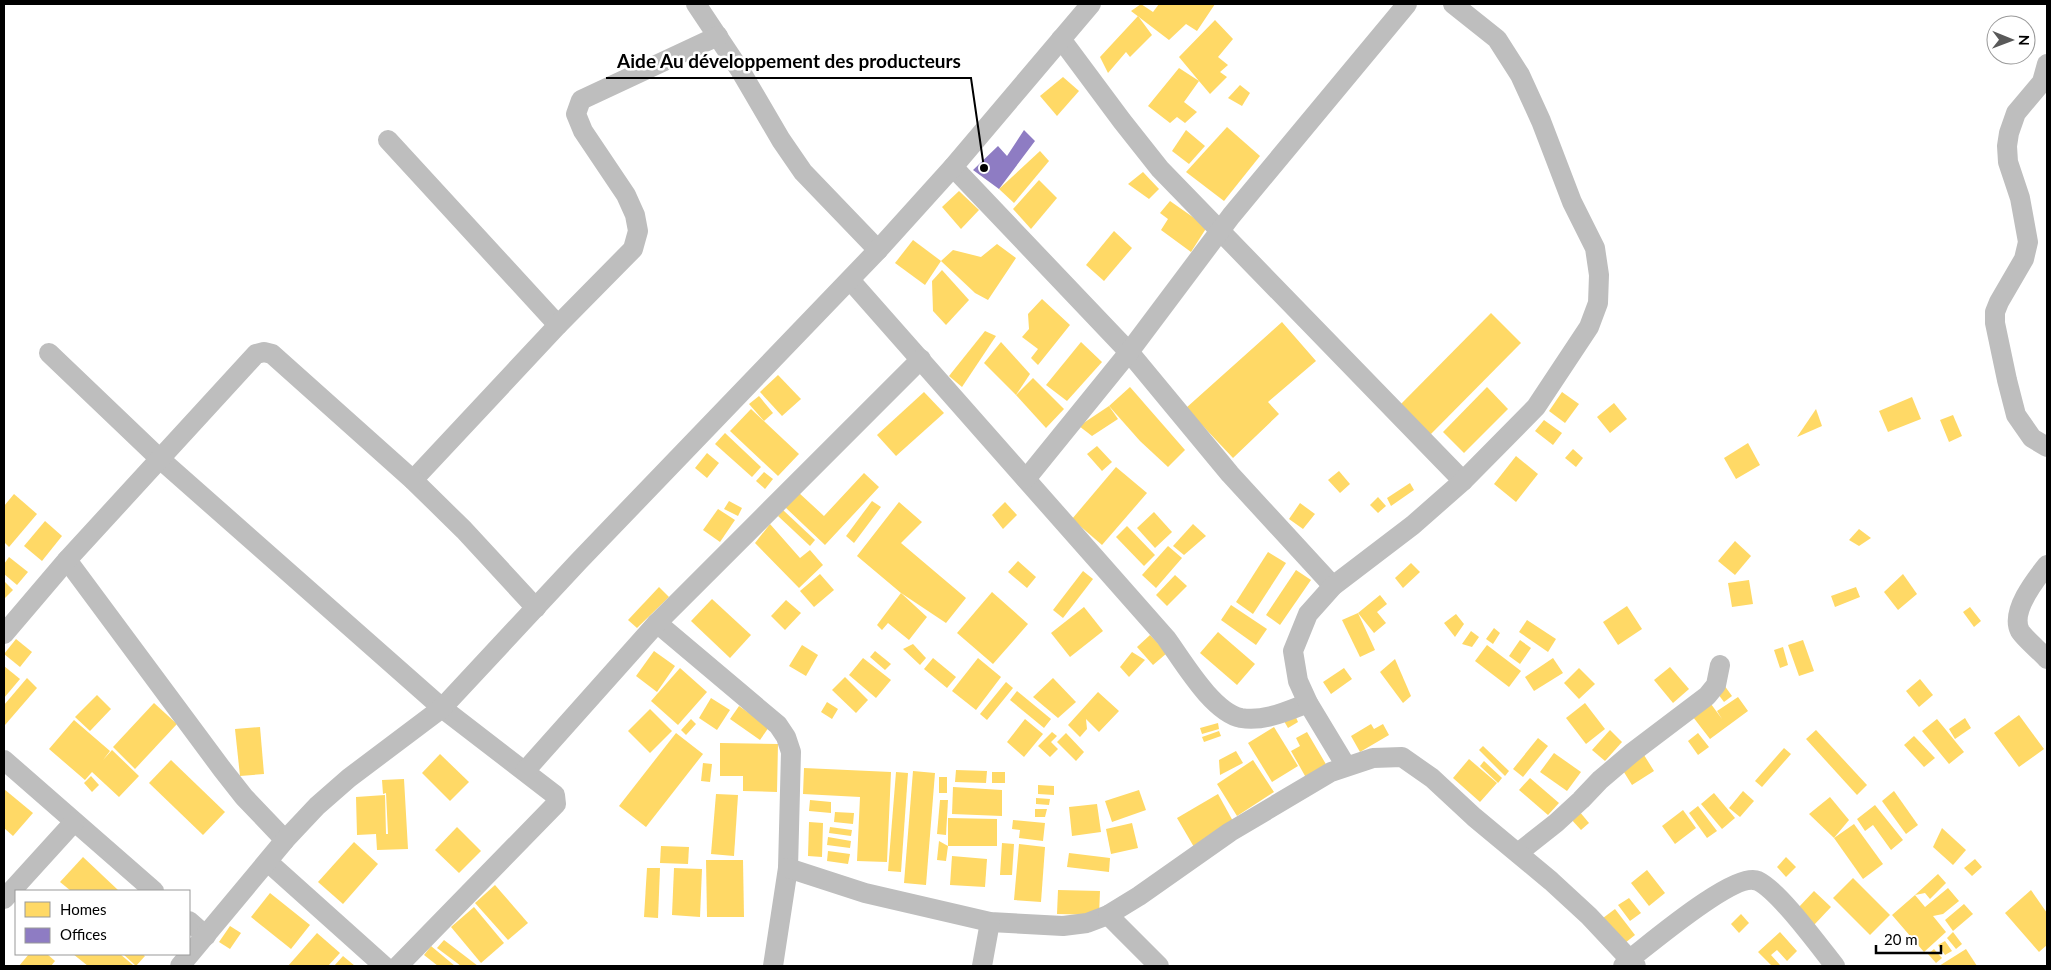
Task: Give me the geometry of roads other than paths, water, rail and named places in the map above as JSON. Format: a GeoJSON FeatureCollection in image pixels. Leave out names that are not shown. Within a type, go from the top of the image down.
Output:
{"type":"FeatureCollection","features":[{"type":"Feature","properties":{"kind":"street"},"geometry":{"type":"LineString","coordinates":[[696,4],[803,172],[878,250]]}},
{"type":"Feature","properties":{"kind":"street"},"geometry":{"type":"LineString","coordinates":[[190,954],[285,840],[317,806],[349,778],[442,708],[850,280],[952,167],[1091,4]]}},
{"type":"Feature","properties":{"kind":"street"},"geometry":{"type":"LineString","coordinates":[[1026,479],[1129,352],[1220,231],[1407,4]]}},
{"type":"Feature","properties":{"kind":"street"},"geometry":{"type":"LineString","coordinates":[[1346,766],[1308,703],[1298,681],[1293,651],[1308,614],[1333,586],[1414,525],[1463,481],[1536,407],[1589,328],[1598,303],[1599,275],[1595,248],[1572,202],[1541,121],[1520,75],[1497,39],[1453,4]]}},
{"type":"Feature","properties":{"kind":"street"},"geometry":{"type":"LineString","coordinates":[[413,480],[558,325],[633,249],[638,231],[635,215],[626,195],[583,131],[576,114],[581,100],[718,36]]}},
{"type":"Feature","properties":{"kind":"street"},"geometry":{"type":"LineString","coordinates":[[1061,39],[1160,168],[1463,481]]}},
{"type":"Feature","properties":{"kind":"street"},"geometry":{"type":"LineString","coordinates":[[2047,64],[2042,82],[2016,113],[2009,133],[2007,146],[2008,162],[2020,198],[2028,242],[2024,259],[1999,302],[1995,312],[1995,324],[2006,380],[2016,415],[2032,438],[2047,447]]}},
{"type":"Feature","properties":{"kind":"street"},"geometry":{"type":"LineString","coordinates":[[388,140],[558,325]]}},
{"type":"Feature","properties":{"kind":"street"},"geometry":{"type":"LineString","coordinates":[[952,167],[1129,352],[1230,474],[1333,586]]}},
{"type":"Feature","properties":{"kind":"street"},"geometry":{"type":"LineString","coordinates":[[850,280],[921,358],[1166,638],[1208,695],[1226,712],[1240,718],[1257,718],[1277,715],[1308,703]]}},
{"type":"Feature","properties":{"kind":"street"},"geometry":{"type":"LineString","coordinates":[[4,634],[68,560],[256,354],[264,352],[272,354],[413,480],[464,530],[536,608]]}},
{"type":"Feature","properties":{"kind":"street"},"geometry":{"type":"LineString","coordinates":[[49,353],[160,459],[442,708],[555,795],[556,804],[398,966]]}},
{"type":"Feature","properties":{"kind":"street"},"geometry":{"type":"LineString","coordinates":[[525,772],[657,623],[921,358]]}},
{"type":"Feature","properties":{"kind":"street"},"geometry":{"type":"LineString","coordinates":[[68,560],[222,769],[244,797],[285,840]]}},
{"type":"Feature","properties":{"kind":"street"},"geometry":{"type":"LineString","coordinates":[[2047,565],[2021,604],[2017,618],[2020,631],[2047,659]]}},
{"type":"Feature","properties":{"kind":"street"},"geometry":{"type":"LineString","coordinates":[[657,623],[778,725],[786,737],[791,752],[788,868],[773,966]]}},
{"type":"Feature","properties":{"kind":"street"},"geometry":{"type":"LineString","coordinates":[[1518,853],[1556,823],[1600,780],[1633,752],[1707,696],[1716,685],[1720,665]]}},
{"type":"Feature","properties":{"kind":"street"},"geometry":{"type":"LineString","coordinates":[[788,868],[865,893],[990,922],[1063,926],[1087,923],[1108,915],[1139,896],[1230,832],[1331,772],[1373,758],[1402,757],[1432,778],[1589,916],[1630,964],[1702,903],[1738,883],[1756,880],[1771,889],[1835,966]]}},
{"type":"Feature","properties":{"kind":"street"},"geometry":{"type":"LineString","coordinates":[[4,760],[153,890]]}},
{"type":"Feature","properties":{"kind":"street"},"geometry":{"type":"LineString","coordinates":[[4,900],[74,822]]}},
{"type":"Feature","properties":{"kind":"street"},"geometry":{"type":"LineString","coordinates":[[268,862],[384,966]]}},
{"type":"Feature","properties":{"kind":"street"},"geometry":{"type":"LineString","coordinates":[[1108,915],[1160,966]]}},
{"type":"Feature","properties":{"kind":"street"},"geometry":{"type":"LineString","coordinates":[[190,922],[206,936]]}},
{"type":"Feature","properties":{"kind":"street"},"geometry":{"type":"LineString","coordinates":[[982,966],[990,922]]}},
{"type":"Feature","properties":{"kind":"street"},"geometry":{"type":"LineString","coordinates":[[180,966],[190,955]]}},
{"type":"Feature","properties":{"kind":"place","name":"Aide Au développement des producteurs"},"geometry":{"type":"Point","coordinates":[984,168]}}]}
